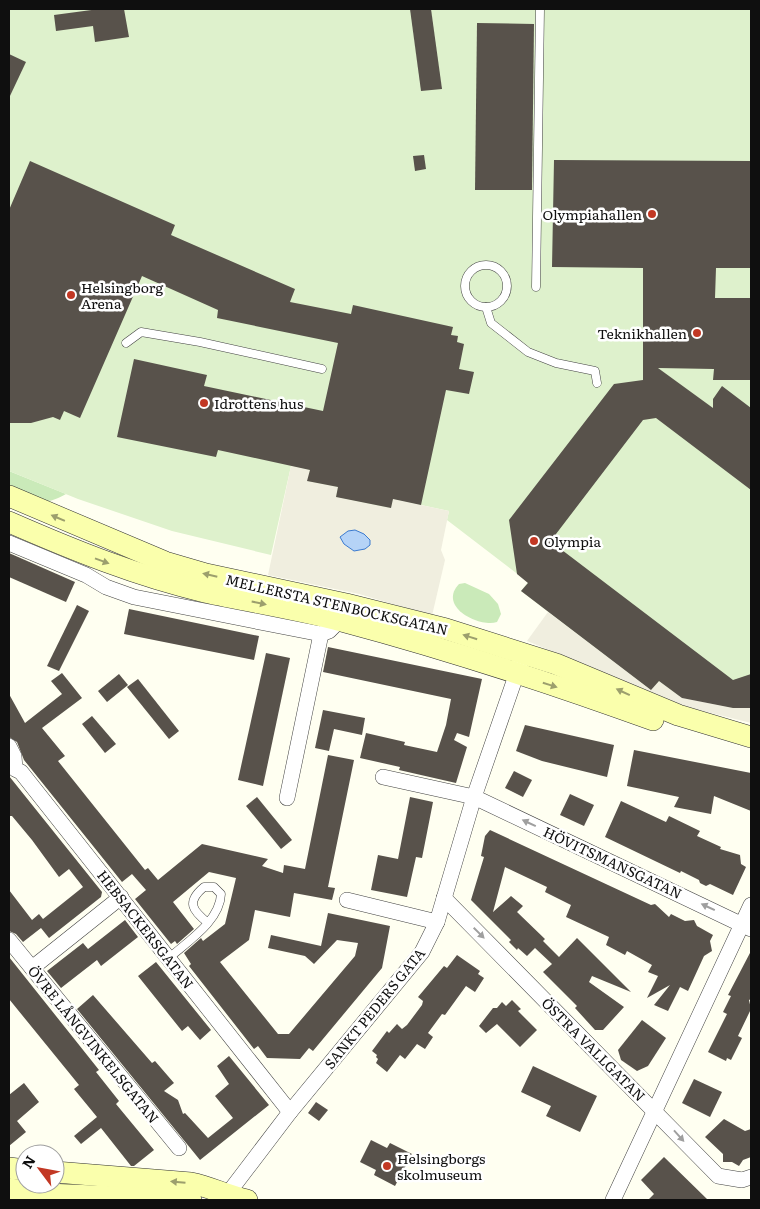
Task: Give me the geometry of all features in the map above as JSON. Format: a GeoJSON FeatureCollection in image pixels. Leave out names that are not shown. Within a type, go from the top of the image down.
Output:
{"type":"FeatureCollection","features":[{"type":"Feature","properties":{"kind":"main road","name":"MELLERSTA STENBOCKSGATAN"},"geometry":{"type":"LineString","coordinates":[[9,496],[141,554],[186,568],[374,610],[524,653],[582,674],[678,715],[751,737]]}},
{"type":"Feature","properties":{"kind":"main road","name":"MELLERSTA STENBOCKSGATAN"},"geometry":{"type":"LineString","coordinates":[[9,522],[133,572],[204,591],[340,621],[516,674],[671,726],[751,749]]}},
{"type":"Feature","properties":{"kind":"main road"},"geometry":{"type":"LineString","coordinates":[[65,1173],[191,1183],[205,1186],[224,1198]]}},
{"type":"Feature","properties":{"kind":"main road"},"geometry":{"type":"LineString","coordinates":[[9,1189],[85,1198],[191,1200]]}},
{"type":"Feature","properties":{"kind":"main road"},"geometry":{"type":"LineString","coordinates":[[203,1200],[224,1198],[247,1200]]}},
{"type":"Feature","properties":{"kind":"street"},"geometry":{"type":"LineString","coordinates":[[9,543],[86,575],[106,587],[134,597],[321,634],[329,631],[340,621]]}},
{"type":"Feature","properties":{"kind":"street"},"geometry":{"type":"LineString","coordinates":[[287,798],[321,634]]}},
{"type":"Feature","properties":{"kind":"street","name":"SANKT PEDERS GATA"},"geometry":{"type":"LineString","coordinates":[[224,1198],[290,1112],[415,962],[436,922],[474,797],[524,653]]}},
{"type":"Feature","properties":{"kind":"street","name":"HEBSACKERSGATAN"},"geometry":{"type":"LineString","coordinates":[[9,746],[14,756],[12,770],[21,772],[290,1112]]}},
{"type":"Feature","properties":{"kind":"street","name":"HÖVITSMANSGATAN"},"geometry":{"type":"LineString","coordinates":[[383,777],[474,797],[747,926]]}},
{"type":"Feature","properties":{"kind":"street"},"geometry":{"type":"LineString","coordinates":[[32,968],[121,897]]}},
{"type":"Feature","properties":{"kind":"street","name":"ÖSTRA VALLGATAN"},"geometry":{"type":"LineString","coordinates":[[444,898],[718,1176],[742,1180],[751,1177]]}},
{"type":"Feature","properties":{"kind":"street"},"geometry":{"type":"LineString","coordinates":[[347,900],[436,922]]}},
{"type":"Feature","properties":{"kind":"street"},"geometry":{"type":"LineString","coordinates":[[613,1200],[655,1110],[747,926],[751,905]]}},
{"type":"Feature","properties":{"kind":"street","name":"ÖVRE LÅNGVINKELSGATAN"},"geometry":{"type":"LineString","coordinates":[[9,940],[180,1148]]}},
{"type":"Feature","properties":{"kind":"street"},"geometry":{"type":"LineString","coordinates":[[85,1198],[91,1174]]}},
{"type":"Feature","properties":{"kind":"lane"},"geometry":{"type":"LineString","coordinates":[[536,287],[540,9]]}},
{"type":"Feature","properties":{"kind":"lane"},"geometry":{"type":"LineString","coordinates":[[486,308],[493,306],[504,298],[507,284],[502,272],[497,267],[484,264],[472,270],[467,276],[465,290],[470,300],[486,308],[491,323],[528,352],[556,363],[595,371],[597,384]]}},
{"type":"Feature","properties":{"kind":"lane"},"geometry":{"type":"LineString","coordinates":[[126,343],[141,332],[200,342],[322,369]]}},
{"type":"Feature","properties":{"kind":"lane"},"geometry":{"type":"LineString","coordinates":[[169,958],[208,923],[220,905],[221,894],[214,887],[204,887],[195,894],[193,904],[194,911],[208,923]]}},
{"type":"Feature","properties":{"kind":"green space"},"geometry":{"type":"Polygon","coordinates":[[[9,9],[751,9],[751,708],[733,708],[651,690],[521,591],[528,582],[447,520],[449,511],[393,499],[391,509],[336,497],[308,481],[309,470],[291,466],[271,555],[172,531],[78,499],[9,471],[9,9]]]}},
{"type":"Feature","properties":{"kind":"green space"},"geometry":{"type":"Polygon","coordinates":[[[9,471],[66,494],[50,501],[31,498],[9,487],[9,471]]]}},
{"type":"Feature","properties":{"kind":"green space"},"geometry":{"type":"Polygon","coordinates":[[[465,583],[489,594],[498,604],[501,614],[497,622],[481,622],[472,619],[457,608],[453,600],[454,592],[459,584],[465,583]]]}},
{"type":"Feature","properties":{"kind":"shaded area"},"geometry":{"type":"Polygon","coordinates":[[[291,466],[310,470],[308,481],[338,487],[336,497],[391,508],[393,499],[449,511],[441,550],[445,560],[431,620],[406,608],[359,594],[268,575],[291,466]],[[352,530],[343,534],[344,544],[354,551],[362,550],[352,530]]]}},
{"type":"Feature","properties":{"kind":"shaded area"},"geometry":{"type":"Polygon","coordinates":[[[548,612],[651,690],[659,681],[682,698],[733,708],[751,708],[751,723],[687,707],[527,641],[548,612]]]}},
{"type":"Feature","properties":{"kind":"water"},"geometry":{"type":"Polygon","coordinates":[[[355,530],[364,534],[370,540],[370,545],[365,549],[354,551],[344,544],[340,537],[348,531],[355,530]]]}},
{"type":"Feature","properties":{"kind":"building"},"geometry":{"type":"Polygon","coordinates":[[[99,9],[124,9],[129,37],[95,42],[93,26],[56,31],[54,15],[99,9]]]}},
{"type":"Feature","properties":{"kind":"building"},"geometry":{"type":"Polygon","coordinates":[[[410,9],[431,9],[442,89],[421,91],[410,9]]]}},
{"type":"Feature","properties":{"kind":"building"},"geometry":{"type":"Polygon","coordinates":[[[477,23],[534,24],[532,190],[475,190],[477,23]]]}},
{"type":"Feature","properties":{"kind":"building"},"geometry":{"type":"Polygon","coordinates":[[[9,54],[26,62],[9,98],[9,54]]]}},
{"type":"Feature","properties":{"kind":"building"},"geometry":{"type":"Polygon","coordinates":[[[424,155],[426,169],[415,171],[413,156],[424,155]]]}},
{"type":"Feature","properties":{"kind":"building"},"geometry":{"type":"Polygon","coordinates":[[[554,160],[751,161],[751,268],[716,268],[715,298],[751,298],[751,380],[713,380],[714,369],[658,368],[713,408],[713,399],[722,386],[751,408],[751,490],[656,418],[643,420],[556,534],[558,547],[733,680],[751,674],[751,708],[733,708],[682,698],[659,681],[651,690],[521,591],[528,583],[517,574],[509,520],[614,384],[643,380],[643,268],[552,267],[554,160]]]}},
{"type":"Feature","properties":{"kind":"building"},"geometry":{"type":"Polygon","coordinates":[[[30,161],[175,225],[171,235],[295,289],[290,302],[351,314],[353,305],[453,327],[451,335],[458,336],[457,342],[464,344],[459,369],[474,372],[469,394],[446,390],[421,505],[393,499],[391,508],[336,497],[338,487],[307,481],[310,470],[218,450],[216,457],[117,437],[134,359],[207,375],[204,386],[323,411],[338,343],[217,318],[218,310],[142,276],[80,418],[64,411],[60,420],[53,417],[31,423],[9,423],[9,210],[30,161]]]}},
{"type":"Feature","properties":{"kind":"building"},"geometry":{"type":"Polygon","coordinates":[[[9,553],[75,582],[66,602],[9,577],[9,553]]]}},
{"type":"Feature","properties":{"kind":"building"},"geometry":{"type":"Polygon","coordinates":[[[77,605],[89,611],[59,671],[47,666],[77,605]]]}},
{"type":"Feature","properties":{"kind":"building"},"geometry":{"type":"Polygon","coordinates":[[[129,609],[259,636],[254,660],[124,634],[129,609]]]}},
{"type":"Feature","properties":{"kind":"building"},"geometry":{"type":"Polygon","coordinates":[[[328,647],[482,679],[469,737],[457,733],[454,740],[467,747],[456,783],[399,770],[400,767],[360,758],[366,733],[405,742],[404,745],[437,752],[446,725],[451,699],[323,672],[328,647]]]}},
{"type":"Feature","properties":{"kind":"building"},"geometry":{"type":"Polygon","coordinates":[[[266,653],[290,658],[263,786],[238,780],[266,653]]]}},
{"type":"Feature","properties":{"kind":"building"},"geometry":{"type":"Polygon","coordinates":[[[62,673],[82,698],[42,728],[65,756],[58,761],[145,870],[148,868],[158,880],[202,844],[268,859],[262,866],[283,873],[284,865],[305,869],[328,755],[354,760],[328,887],[335,888],[332,900],[294,893],[290,917],[255,910],[249,940],[220,962],[278,1034],[289,1034],[355,956],[358,943],[337,940],[314,964],[305,956],[268,948],[271,935],[321,946],[328,913],[390,926],[382,968],[313,1051],[309,1048],[300,1059],[267,1058],[258,1046],[254,1049],[189,966],[191,964],[184,953],[201,938],[203,941],[225,924],[236,878],[209,872],[173,902],[194,929],[177,944],[175,941],[171,944],[135,899],[146,890],[132,874],[122,882],[24,760],[17,742],[9,737],[9,694],[25,723],[62,694],[51,681],[62,673]]]}},
{"type":"Feature","properties":{"kind":"building"},"geometry":{"type":"Polygon","coordinates":[[[119,674],[128,685],[107,702],[98,691],[119,674]]]}},
{"type":"Feature","properties":{"kind":"building"},"geometry":{"type":"Polygon","coordinates":[[[138,679],[179,731],[169,739],[127,687],[138,679]]]}},
{"type":"Feature","properties":{"kind":"building"},"geometry":{"type":"Polygon","coordinates":[[[323,710],[365,718],[362,735],[334,729],[329,751],[315,748],[323,710]]]}},
{"type":"Feature","properties":{"kind":"building"},"geometry":{"type":"Polygon","coordinates":[[[92,716],[116,744],[105,753],[82,724],[92,716]]]}},
{"type":"Feature","properties":{"kind":"building"},"geometry":{"type":"Polygon","coordinates":[[[525,725],[614,745],[607,777],[542,761],[516,751],[525,725]]]}},
{"type":"Feature","properties":{"kind":"building"},"geometry":{"type":"Polygon","coordinates":[[[634,750],[751,773],[751,811],[714,796],[711,814],[674,807],[679,797],[627,786],[634,750]]]}},
{"type":"Feature","properties":{"kind":"building"},"geometry":{"type":"Polygon","coordinates":[[[514,771],[532,780],[523,797],[505,788],[514,771]]]}},
{"type":"Feature","properties":{"kind":"building"},"geometry":{"type":"Polygon","coordinates":[[[9,776],[102,892],[101,897],[49,938],[41,928],[23,942],[16,934],[9,931],[9,890],[32,920],[39,914],[43,919],[83,887],[69,869],[59,877],[32,840],[12,816],[9,816],[9,776]]]}},
{"type":"Feature","properties":{"kind":"building"},"geometry":{"type":"Polygon","coordinates":[[[570,794],[594,805],[584,826],[560,815],[570,794]]]}},
{"type":"Feature","properties":{"kind":"building"},"geometry":{"type":"Polygon","coordinates":[[[257,797],[292,840],[281,849],[246,806],[257,797]]]}},
{"type":"Feature","properties":{"kind":"building"},"geometry":{"type":"Polygon","coordinates":[[[410,797],[433,802],[422,858],[416,857],[407,897],[371,890],[378,855],[398,859],[410,797]]]}},
{"type":"Feature","properties":{"kind":"building"},"geometry":{"type":"Polygon","coordinates":[[[621,801],[666,822],[669,816],[700,831],[697,836],[721,847],[720,849],[740,855],[741,864],[746,867],[733,895],[710,884],[706,886],[700,883],[699,880],[681,871],[680,873],[605,837],[621,801]]]}},
{"type":"Feature","properties":{"kind":"building"},"geometry":{"type":"Polygon","coordinates":[[[490,830],[651,905],[655,904],[669,917],[671,914],[685,921],[694,920],[697,926],[713,935],[710,941],[712,951],[704,956],[688,991],[680,987],[668,1011],[654,1005],[670,985],[647,998],[658,976],[648,972],[652,965],[627,951],[625,955],[606,945],[609,937],[566,917],[571,905],[545,892],[547,887],[505,867],[493,912],[511,896],[523,906],[517,912],[545,939],[543,941],[559,957],[577,938],[631,992],[592,976],[589,982],[624,1007],[603,1030],[595,1030],[575,1008],[577,1006],[543,972],[552,964],[535,948],[527,956],[518,948],[517,950],[509,942],[511,940],[471,900],[484,857],[481,856],[485,836],[490,830]]]}},
{"type":"Feature","properties":{"kind":"building"},"geometry":{"type":"Polygon","coordinates":[[[125,920],[138,937],[101,966],[97,960],[61,988],[47,971],[83,943],[88,949],[125,920]]]}},
{"type":"Feature","properties":{"kind":"building"},"geometry":{"type":"Polygon","coordinates":[[[751,951],[751,999],[749,1000],[751,1009],[738,1036],[742,1038],[731,1060],[727,1058],[726,1061],[708,1052],[727,1014],[723,1012],[731,996],[728,995],[751,951]]]}},
{"type":"Feature","properties":{"kind":"building"},"geometry":{"type":"Polygon","coordinates":[[[457,955],[480,971],[478,974],[484,978],[475,992],[466,986],[445,1015],[442,1014],[428,1033],[433,1037],[425,1049],[417,1044],[405,1059],[400,1055],[387,1072],[376,1063],[377,1055],[372,1051],[387,1031],[389,1033],[397,1024],[402,1029],[407,1025],[422,1005],[423,1001],[418,997],[444,966],[447,968],[457,955]]]}},
{"type":"Feature","properties":{"kind":"building"},"geometry":{"type":"Polygon","coordinates":[[[9,957],[99,1070],[96,1072],[119,1101],[116,1104],[154,1150],[134,1166],[131,1166],[101,1128],[81,1144],[74,1136],[97,1117],[74,1089],[79,1085],[9,999],[9,957]]]}},
{"type":"Feature","properties":{"kind":"building"},"geometry":{"type":"Polygon","coordinates":[[[156,962],[211,1030],[200,1040],[188,1026],[182,1031],[138,976],[156,962]]]}},
{"type":"Feature","properties":{"kind":"building"},"geometry":{"type":"Polygon","coordinates":[[[93,995],[152,1063],[155,1061],[174,1083],[164,1091],[178,1100],[183,1114],[185,1113],[208,1138],[233,1118],[215,1096],[229,1084],[217,1066],[229,1056],[269,1105],[200,1160],[77,1009],[93,995]]]}},
{"type":"Feature","properties":{"kind":"building"},"geometry":{"type":"Polygon","coordinates":[[[512,1000],[521,1009],[518,1011],[537,1030],[520,1047],[497,1024],[486,1033],[479,1026],[493,1008],[497,1008],[502,1002],[506,1006],[512,1000]]]}},
{"type":"Feature","properties":{"kind":"building"},"geometry":{"type":"Polygon","coordinates":[[[642,1020],[666,1038],[648,1066],[637,1071],[621,1060],[618,1050],[642,1020]]]}},
{"type":"Feature","properties":{"kind":"building"},"geometry":{"type":"Polygon","coordinates":[[[533,1066],[597,1096],[580,1132],[546,1116],[551,1106],[521,1092],[533,1066]]]}},
{"type":"Feature","properties":{"kind":"building"},"geometry":{"type":"Polygon","coordinates":[[[694,1079],[722,1092],[710,1117],[682,1103],[694,1079]]]}},
{"type":"Feature","properties":{"kind":"building"},"geometry":{"type":"Polygon","coordinates":[[[24,1083],[39,1102],[17,1121],[26,1132],[9,1146],[9,1095],[24,1083]]]}},
{"type":"Feature","properties":{"kind":"building"},"geometry":{"type":"Polygon","coordinates":[[[316,1102],[328,1110],[319,1121],[308,1113],[316,1102]]]}},
{"type":"Feature","properties":{"kind":"building"},"geometry":{"type":"Polygon","coordinates":[[[724,1119],[745,1131],[751,1129],[751,1157],[743,1160],[739,1166],[732,1162],[723,1162],[723,1154],[705,1137],[724,1119]]]}},
{"type":"Feature","properties":{"kind":"building","name":"Helsingborgs skolmuseum"},"geometry":{"type":"Polygon","coordinates":[[[371,1140],[387,1148],[390,1143],[412,1154],[395,1186],[374,1175],[376,1170],[360,1162],[371,1140]]]}},
{"type":"Feature","properties":{"kind":"building"},"geometry":{"type":"Polygon","coordinates":[[[664,1157],[708,1200],[648,1200],[654,1194],[641,1180],[664,1157]]]}},
{"type":"Feature","properties":{"kind":"place","name":"Olympiahallen"},"geometry":{"type":"Point","coordinates":[652,214]}},
{"type":"Feature","properties":{"kind":"place","name":"Helsingborg Arena"},"geometry":{"type":"Point","coordinates":[71,295]}},
{"type":"Feature","properties":{"kind":"place","name":"Teknikhallen"},"geometry":{"type":"Point","coordinates":[697,333]}},
{"type":"Feature","properties":{"kind":"place","name":"Idrottens hus"},"geometry":{"type":"Point","coordinates":[204,403]}},
{"type":"Feature","properties":{"kind":"place","name":"Olympia"},"geometry":{"type":"Point","coordinates":[534,541]}},
{"type":"Feature","properties":{"kind":"place","name":"Helsingborgs skolmuseum"},"geometry":{"type":"Point","coordinates":[387,1166]}}]}
